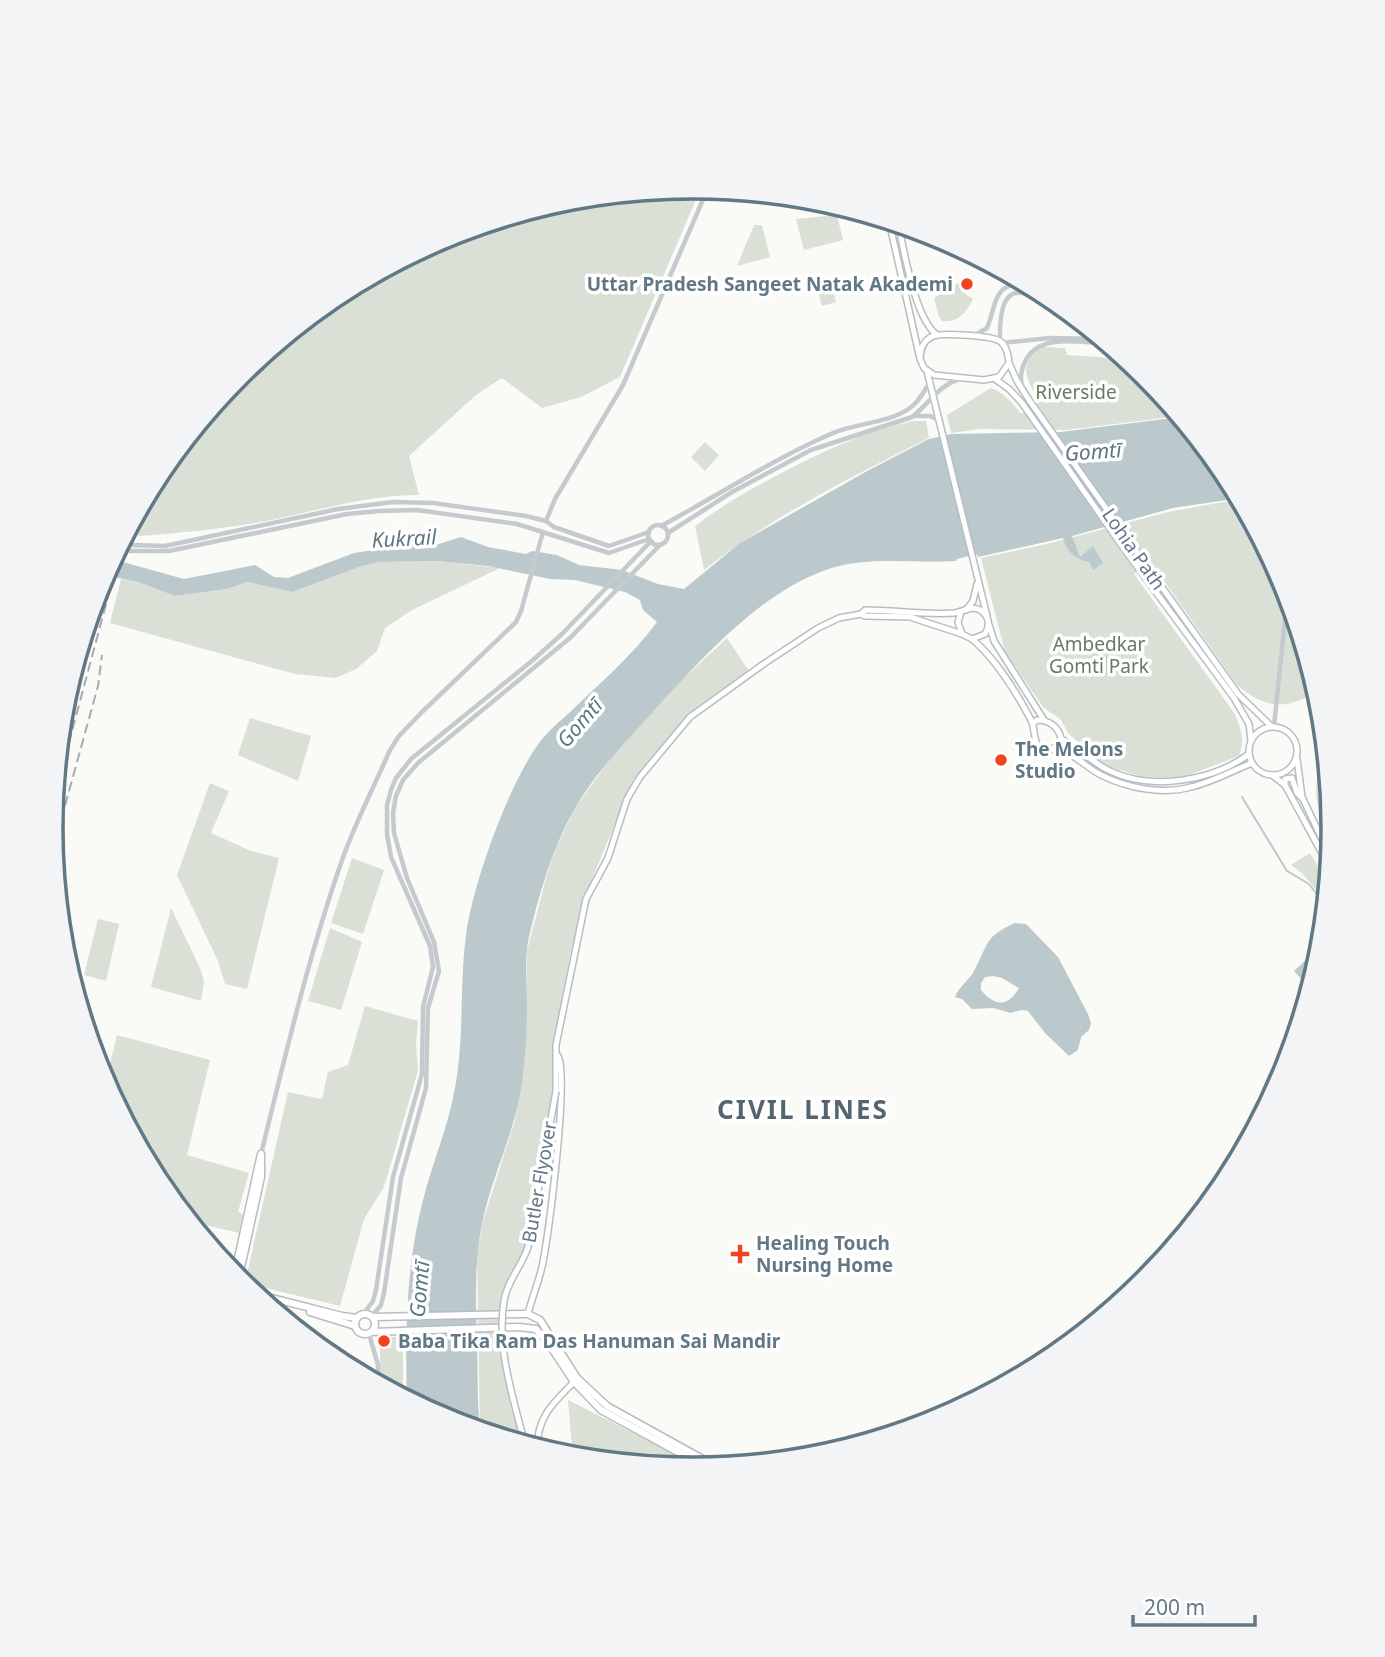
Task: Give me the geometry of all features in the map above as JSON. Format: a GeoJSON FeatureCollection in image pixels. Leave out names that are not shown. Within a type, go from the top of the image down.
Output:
{"type":"FeatureCollection","features":[{"type":"Feature","properties":{"kind":"main road"},"geometry":{"type":"LineString","coordinates":[[891,231],[920,359],[930,382],[988,622],[994,641],[1044,720],[1059,730],[1061,739],[1111,772],[1153,782],[1194,778],[1241,760],[1249,754]]}},
{"type":"Feature","properties":{"kind":"main road"},"geometry":{"type":"LineString","coordinates":[[901,234],[916,297],[926,325],[937,335]]}},
{"type":"Feature","properties":{"kind":"main road"},"geometry":{"type":"LineString","coordinates":[[920,359],[923,345],[937,335],[988,337],[1001,342]]}},
{"type":"Feature","properties":{"kind":"main road","name":"Lohia Path"},"geometry":{"type":"LineString","coordinates":[[1001,342],[1029,400],[1136,552],[1238,694],[1273,726]]}},
{"type":"Feature","properties":{"kind":"main road"},"geometry":{"type":"LineString","coordinates":[[927,371],[939,376],[995,379],[1009,363]]}},
{"type":"Feature","properties":{"kind":"main road","name":"Lohia Path"},"geometry":{"type":"LineString","coordinates":[[995,379],[1022,403],[1130,557],[1234,698],[1249,724],[1251,740]]}},
{"type":"Feature","properties":{"kind":"main road"},"geometry":{"type":"LineString","coordinates":[[962,634],[958,622],[973,601],[978,581]]}},
{"type":"Feature","properties":{"kind":"main road"},"geometry":{"type":"LineString","coordinates":[[528,1314],[545,1251],[560,1079],[556,1053],[561,1018],[586,899],[608,859],[627,799],[640,777],[690,718],[765,663],[818,628],[839,618],[878,610],[979,609],[988,622],[985,634],[972,639]]}},
{"type":"Feature","properties":{"kind":"main road"},"geometry":{"type":"LineString","coordinates":[[861,614],[910,617],[972,639],[991,659],[1033,724],[1032,733],[1038,746],[1047,751],[1067,751],[1091,770],[1110,779],[1143,789],[1191,788],[1252,763]]}},
{"type":"Feature","properties":{"kind":"main road"},"geometry":{"type":"LineString","coordinates":[[1033,724],[1037,720],[1044,720]]}},
{"type":"Feature","properties":{"kind":"main road"},"geometry":{"type":"LineString","coordinates":[[1321,852],[1285,785],[1252,763],[1249,754],[1251,740],[1259,731],[1273,726],[1283,728],[1296,741],[1303,797],[1322,838]]}},
{"type":"Feature","properties":{"kind":"main road"},"geometry":{"type":"LineString","coordinates":[[1054,749],[1061,739]]}},
{"type":"Feature","properties":{"kind":"main road"},"geometry":{"type":"LineString","coordinates":[[1272,775],[1291,768],[1297,756]]}},
{"type":"Feature","properties":{"kind":"main road"},"geometry":{"type":"LineString","coordinates":[[1285,785],[1285,779],[1292,778],[1297,793],[1303,797]]}},
{"type":"Feature","properties":{"kind":"main road","name":"Butler Flyover"},"geometry":{"type":"LineString","coordinates":[[523,1435],[507,1366],[503,1337],[503,1302],[508,1287],[524,1261],[528,1247],[560,1079]]}},
{"type":"Feature","properties":{"kind":"main road"},"geometry":{"type":"LineString","coordinates":[[237,1263],[261,1154]]}},
{"type":"Feature","properties":{"kind":"main road"},"geometry":{"type":"LineString","coordinates":[[241,1268],[261,1177],[261,1154]]}},
{"type":"Feature","properties":{"kind":"main road"},"geometry":{"type":"LineString","coordinates":[[273,1298],[357,1318],[528,1314],[540,1320],[574,1382],[601,1409],[689,1458]]}},
{"type":"Feature","properties":{"kind":"main road"},"geometry":{"type":"LineString","coordinates":[[281,1305],[355,1326],[360,1333],[519,1327],[543,1329]]}},
{"type":"Feature","properties":{"kind":"main road"},"geometry":{"type":"LineString","coordinates":[[370,1333],[376,1323],[372,1316]]}},
{"type":"Feature","properties":{"kind":"main road"},"geometry":{"type":"LineString","coordinates":[[355,1326],[357,1318]]}},
{"type":"Feature","properties":{"kind":"main road"},"geometry":{"type":"LineString","coordinates":[[543,1329],[595,1397],[701,1458]]}},
{"type":"Feature","properties":{"kind":"main road"},"geometry":{"type":"LineString","coordinates":[[537,1439],[541,1419],[574,1382]]}},
{"type":"Feature","properties":{"kind":"street"},"geometry":{"type":"LineString","coordinates":[[546,521],[555,499],[623,385],[703,199]]}},
{"type":"Feature","properties":{"kind":"street"},"geometry":{"type":"LineString","coordinates":[[971,336],[987,328],[995,300],[1012,286]]}},
{"type":"Feature","properties":{"kind":"street"},"geometry":{"type":"LineString","coordinates":[[1024,294],[1019,293],[1008,299],[1000,310],[1001,342],[1050,338],[1088,339]]}},
{"type":"Feature","properties":{"kind":"street"},"geometry":{"type":"LineString","coordinates":[[1022,389],[1021,369],[1033,349],[1043,343],[1056,341],[1094,344]]}},
{"type":"Feature","properties":{"kind":"street"},"geometry":{"type":"LineString","coordinates":[[912,417],[941,387],[960,378]]}},
{"type":"Feature","properties":{"kind":"street"},"geometry":{"type":"LineString","coordinates":[[131,544],[165,546],[393,502],[433,503],[528,516],[609,546],[649,532],[654,526],[661,526],[737,481],[817,440],[897,415],[918,401],[930,382]]}},
{"type":"Feature","properties":{"kind":"street"},"geometry":{"type":"LineString","coordinates":[[372,1316],[381,1305],[384,1293],[401,1178],[426,1088],[428,1008],[439,971],[434,942],[398,855],[393,813],[403,780],[418,762],[570,638],[666,541],[668,533],[732,492],[811,450],[849,435],[912,417],[922,415],[938,420]]}},
{"type":"Feature","properties":{"kind":"street"},"geometry":{"type":"LineString","coordinates":[[128,550],[156,553],[169,551],[323,516],[379,510],[417,510],[525,526],[609,553],[650,540],[660,545]]}},
{"type":"Feature","properties":{"kind":"street"},"geometry":{"type":"LineString","coordinates":[[525,526],[528,516]]}},
{"type":"Feature","properties":{"kind":"street"},"geometry":{"type":"LineString","coordinates":[[661,526],[668,533]]}},
{"type":"Feature","properties":{"kind":"street"},"geometry":{"type":"LineString","coordinates":[[558,536],[561,529]]}},
{"type":"Feature","properties":{"kind":"street"},"geometry":{"type":"LineString","coordinates":[[372,1316],[393,1177],[422,1074],[423,1007],[433,967],[430,946],[391,857],[385,820],[388,798],[396,778],[411,759],[542,652],[609,587],[650,540],[649,532]]}},
{"type":"Feature","properties":{"kind":"street"},"geometry":{"type":"LineString","coordinates":[[261,1154],[281,1070],[342,861],[390,750],[399,736],[422,712],[516,622],[542,533]]}},
{"type":"Feature","properties":{"kind":"street"},"geometry":{"type":"LineString","coordinates":[[1273,726],[1285,616]]}},
{"type":"Feature","properties":{"kind":"street"},"geometry":{"type":"LineString","coordinates":[[370,1333],[378,1374]]}},
{"type":"Feature","properties":{"kind":"green space"},"geometry":{"type":"Polygon","coordinates":[[[696,199],[620,377],[581,397],[542,408],[502,378],[476,395],[409,456],[419,495],[361,501],[234,526],[138,536],[147,514],[193,445],[247,383],[309,329],[378,283],[452,247],[530,220],[610,204],[696,199]]]}},
{"type":"Feature","properties":{"kind":"green space"},"geometry":{"type":"Polygon","coordinates":[[[837,216],[843,240],[804,250],[796,219],[837,216]]]}},
{"type":"Feature","properties":{"kind":"green space"},"geometry":{"type":"Polygon","coordinates":[[[754,225],[762,225],[770,257],[737,266],[754,225]]]}},
{"type":"Feature","properties":{"kind":"green space"},"geometry":{"type":"Polygon","coordinates":[[[830,280],[836,302],[822,306],[816,284],[830,280]]]}},
{"type":"Feature","properties":{"kind":"green space"},"geometry":{"type":"Polygon","coordinates":[[[960,282],[961,291],[973,299],[965,312],[957,318],[942,321],[934,298],[960,282]]]}},
{"type":"Feature","properties":{"kind":"green space","name":"Riverside"},"geometry":{"type":"Polygon","coordinates":[[[1043,347],[1065,348],[1067,355],[1111,358],[1169,417],[1066,430],[980,429],[951,433],[947,415],[991,388],[1011,402],[1021,414],[1039,402],[1026,373],[1034,353],[1043,347]]]}},
{"type":"Feature","properties":{"kind":"green space"},"geometry":{"type":"Polygon","coordinates":[[[913,421],[926,421],[929,438],[784,515],[704,570],[695,526],[707,517],[757,486],[826,451],[867,434],[913,421]]]}},
{"type":"Feature","properties":{"kind":"green space"},"geometry":{"type":"Polygon","coordinates":[[[705,442],[719,455],[705,471],[691,457],[705,442]]]}},
{"type":"Feature","properties":{"kind":"green space","name":"Ambedkar Gomti Park"},"geometry":{"type":"Polygon","coordinates":[[[1230,501],[1274,588],[1289,626],[1308,696],[1286,704],[1267,703],[1237,685],[1150,561],[1134,574],[1235,714],[1242,735],[1239,756],[1186,776],[1163,778],[1140,776],[1110,767],[1093,756],[1068,733],[1061,720],[1043,707],[1005,652],[981,558],[1047,544],[1172,511],[1230,501]]]}},
{"type":"Feature","properties":{"kind":"green space"},"geometry":{"type":"Polygon","coordinates":[[[436,561],[500,568],[412,610],[385,628],[377,651],[356,669],[336,678],[295,674],[110,623],[121,579],[138,582],[175,596],[227,589],[247,582],[292,592],[380,562],[436,561]]]}},
{"type":"Feature","properties":{"kind":"green space"},"geometry":{"type":"Polygon","coordinates":[[[727,638],[749,671],[687,717],[633,781],[584,898],[570,955],[554,1048],[554,1088],[527,1252],[505,1296],[504,1343],[522,1435],[480,1421],[477,1255],[483,1221],[515,1120],[525,1053],[527,951],[547,874],[575,808],[613,755],[683,679],[727,638]]]}},
{"type":"Feature","properties":{"kind":"green space"},"geometry":{"type":"Polygon","coordinates":[[[250,718],[311,736],[298,781],[238,755],[250,718]]]}},
{"type":"Feature","properties":{"kind":"green space"},"geometry":{"type":"Polygon","coordinates":[[[1320,774],[1322,816],[1317,800],[1320,774]]]}},
{"type":"Feature","properties":{"kind":"green space"},"geometry":{"type":"Polygon","coordinates":[[[210,783],[229,791],[211,833],[251,851],[279,858],[247,989],[225,984],[218,961],[177,875],[210,783]]]}},
{"type":"Feature","properties":{"kind":"green space"},"geometry":{"type":"Polygon","coordinates":[[[1310,853],[1321,872],[1319,893],[1302,873],[1291,865],[1310,853]]]}},
{"type":"Feature","properties":{"kind":"green space"},"geometry":{"type":"Polygon","coordinates":[[[352,858],[384,870],[363,934],[331,923],[352,858]]]}},
{"type":"Feature","properties":{"kind":"green space"},"geometry":{"type":"Polygon","coordinates":[[[171,908],[200,968],[204,981],[201,1001],[151,987],[171,908]]]}},
{"type":"Feature","properties":{"kind":"green space"},"geometry":{"type":"Polygon","coordinates":[[[98,919],[119,924],[106,981],[84,975],[98,919]]]}},
{"type":"Feature","properties":{"kind":"green space"},"geometry":{"type":"Polygon","coordinates":[[[330,928],[362,942],[341,1010],[308,1001],[330,928]]]}},
{"type":"Feature","properties":{"kind":"green space"},"geometry":{"type":"Polygon","coordinates":[[[365,1006],[418,1021],[418,1071],[384,1187],[364,1219],[340,1306],[261,1287],[247,1274],[288,1092],[322,1099],[328,1072],[348,1065],[365,1006]]]}},
{"type":"Feature","properties":{"kind":"green space"},"geometry":{"type":"Polygon","coordinates":[[[117,1035],[210,1060],[187,1155],[249,1173],[238,1212],[243,1214],[239,1233],[203,1225],[193,1212],[147,1143],[110,1065],[117,1035]]]}},
{"type":"Feature","properties":{"kind":"green space"},"geometry":{"type":"Polygon","coordinates":[[[391,1337],[403,1337],[403,1387],[380,1375],[380,1348],[391,1348],[391,1337]]]}},
{"type":"Feature","properties":{"kind":"green space"},"geometry":{"type":"Polygon","coordinates":[[[568,1400],[683,1458],[610,1453],[572,1446],[568,1400]]]}},
{"type":"Feature","properties":{"kind":"water","name":"Gomtī"},"geometry":{"type":"Polygon","coordinates":[[[1170,418],[1229,500],[1173,508],[1072,536],[1080,557],[1093,546],[1103,563],[1093,570],[1089,562],[1072,554],[1063,538],[978,557],[977,554],[956,561],[856,563],[823,571],[798,582],[752,614],[709,652],[620,748],[582,797],[553,856],[527,946],[526,1038],[520,1094],[486,1207],[478,1253],[476,1297],[479,1421],[407,1389],[407,1325],[413,1249],[423,1200],[454,1093],[460,1053],[466,935],[484,863],[504,809],[527,761],[539,743],[626,658],[657,622],[643,610],[640,600],[625,592],[575,580],[550,579],[488,566],[436,561],[380,562],[292,592],[247,582],[227,589],[175,596],[138,582],[116,577],[123,562],[184,579],[255,565],[274,577],[288,578],[354,553],[400,546],[439,544],[461,537],[488,547],[526,554],[532,551],[557,555],[579,565],[622,570],[658,584],[684,589],[740,543],[929,439],[951,434],[1060,432],[1170,418]]]}},
{"type":"Feature","properties":{"kind":"water"},"geometry":{"type":"Polygon","coordinates":[[[1104,656],[1111,659],[1114,666],[1111,673],[1104,676],[1097,673],[1094,666],[1097,659],[1104,656]]]}},
{"type":"Feature","properties":{"kind":"water"},"geometry":{"type":"Polygon","coordinates":[[[1015,923],[1026,924],[1058,957],[1088,1014],[1091,1023],[1089,1030],[1081,1037],[1078,1050],[1069,1056],[1045,1033],[1028,1011],[1010,1013],[994,1008],[972,1009],[962,999],[955,997],[973,973],[992,937],[1015,923]],[[985,977],[981,983],[981,990],[996,1002],[1010,999],[1019,988],[1002,978],[985,977]]]}},
{"type":"Feature","properties":{"kind":"water"},"geometry":{"type":"Polygon","coordinates":[[[1309,957],[1303,981],[1294,971],[1309,957]]]}},
{"type":"Feature","properties":{"kind":"waterway"},"geometry":{"type":"LineString","coordinates":[[1242,797],[1287,871],[1309,884],[1318,896]]}},
{"type":"Feature","properties":{"kind":"railway"},"geometry":{"type":"LineString","coordinates":[[68,746],[109,593]]}},
{"type":"Feature","properties":{"kind":"railway"},"geometry":{"type":"LineString","coordinates":[[63,811],[98,686],[102,655]]}},
{"type":"Feature","properties":{"kind":"place","name":"Uttar Pradesh Sangeet Natak Akademi"},"geometry":{"type":"Point","coordinates":[967,284]}},
{"type":"Feature","properties":{"kind":"place","name":"The Melons Studio"},"geometry":{"type":"Point","coordinates":[1001,760]}},
{"type":"Feature","properties":{"kind":"place","name":"Healing Touch Nursing Home"},"geometry":{"type":"Point","coordinates":[740,1254]}},
{"type":"Feature","properties":{"kind":"place","name":"Baba Tika Ram Das Hanuman Sai Mandir"},"geometry":{"type":"Point","coordinates":[384,1341]}},
{"type":"Feature","properties":{"kind":"district","name":"CIVIL LINES"},"geometry":{"type":"Point","coordinates":[803,1110]}},
{"type":"Feature","properties":{"kind":"water label","name":"Kukrail"},"geometry":{"type":"Point","coordinates":[404,539]}}]}
